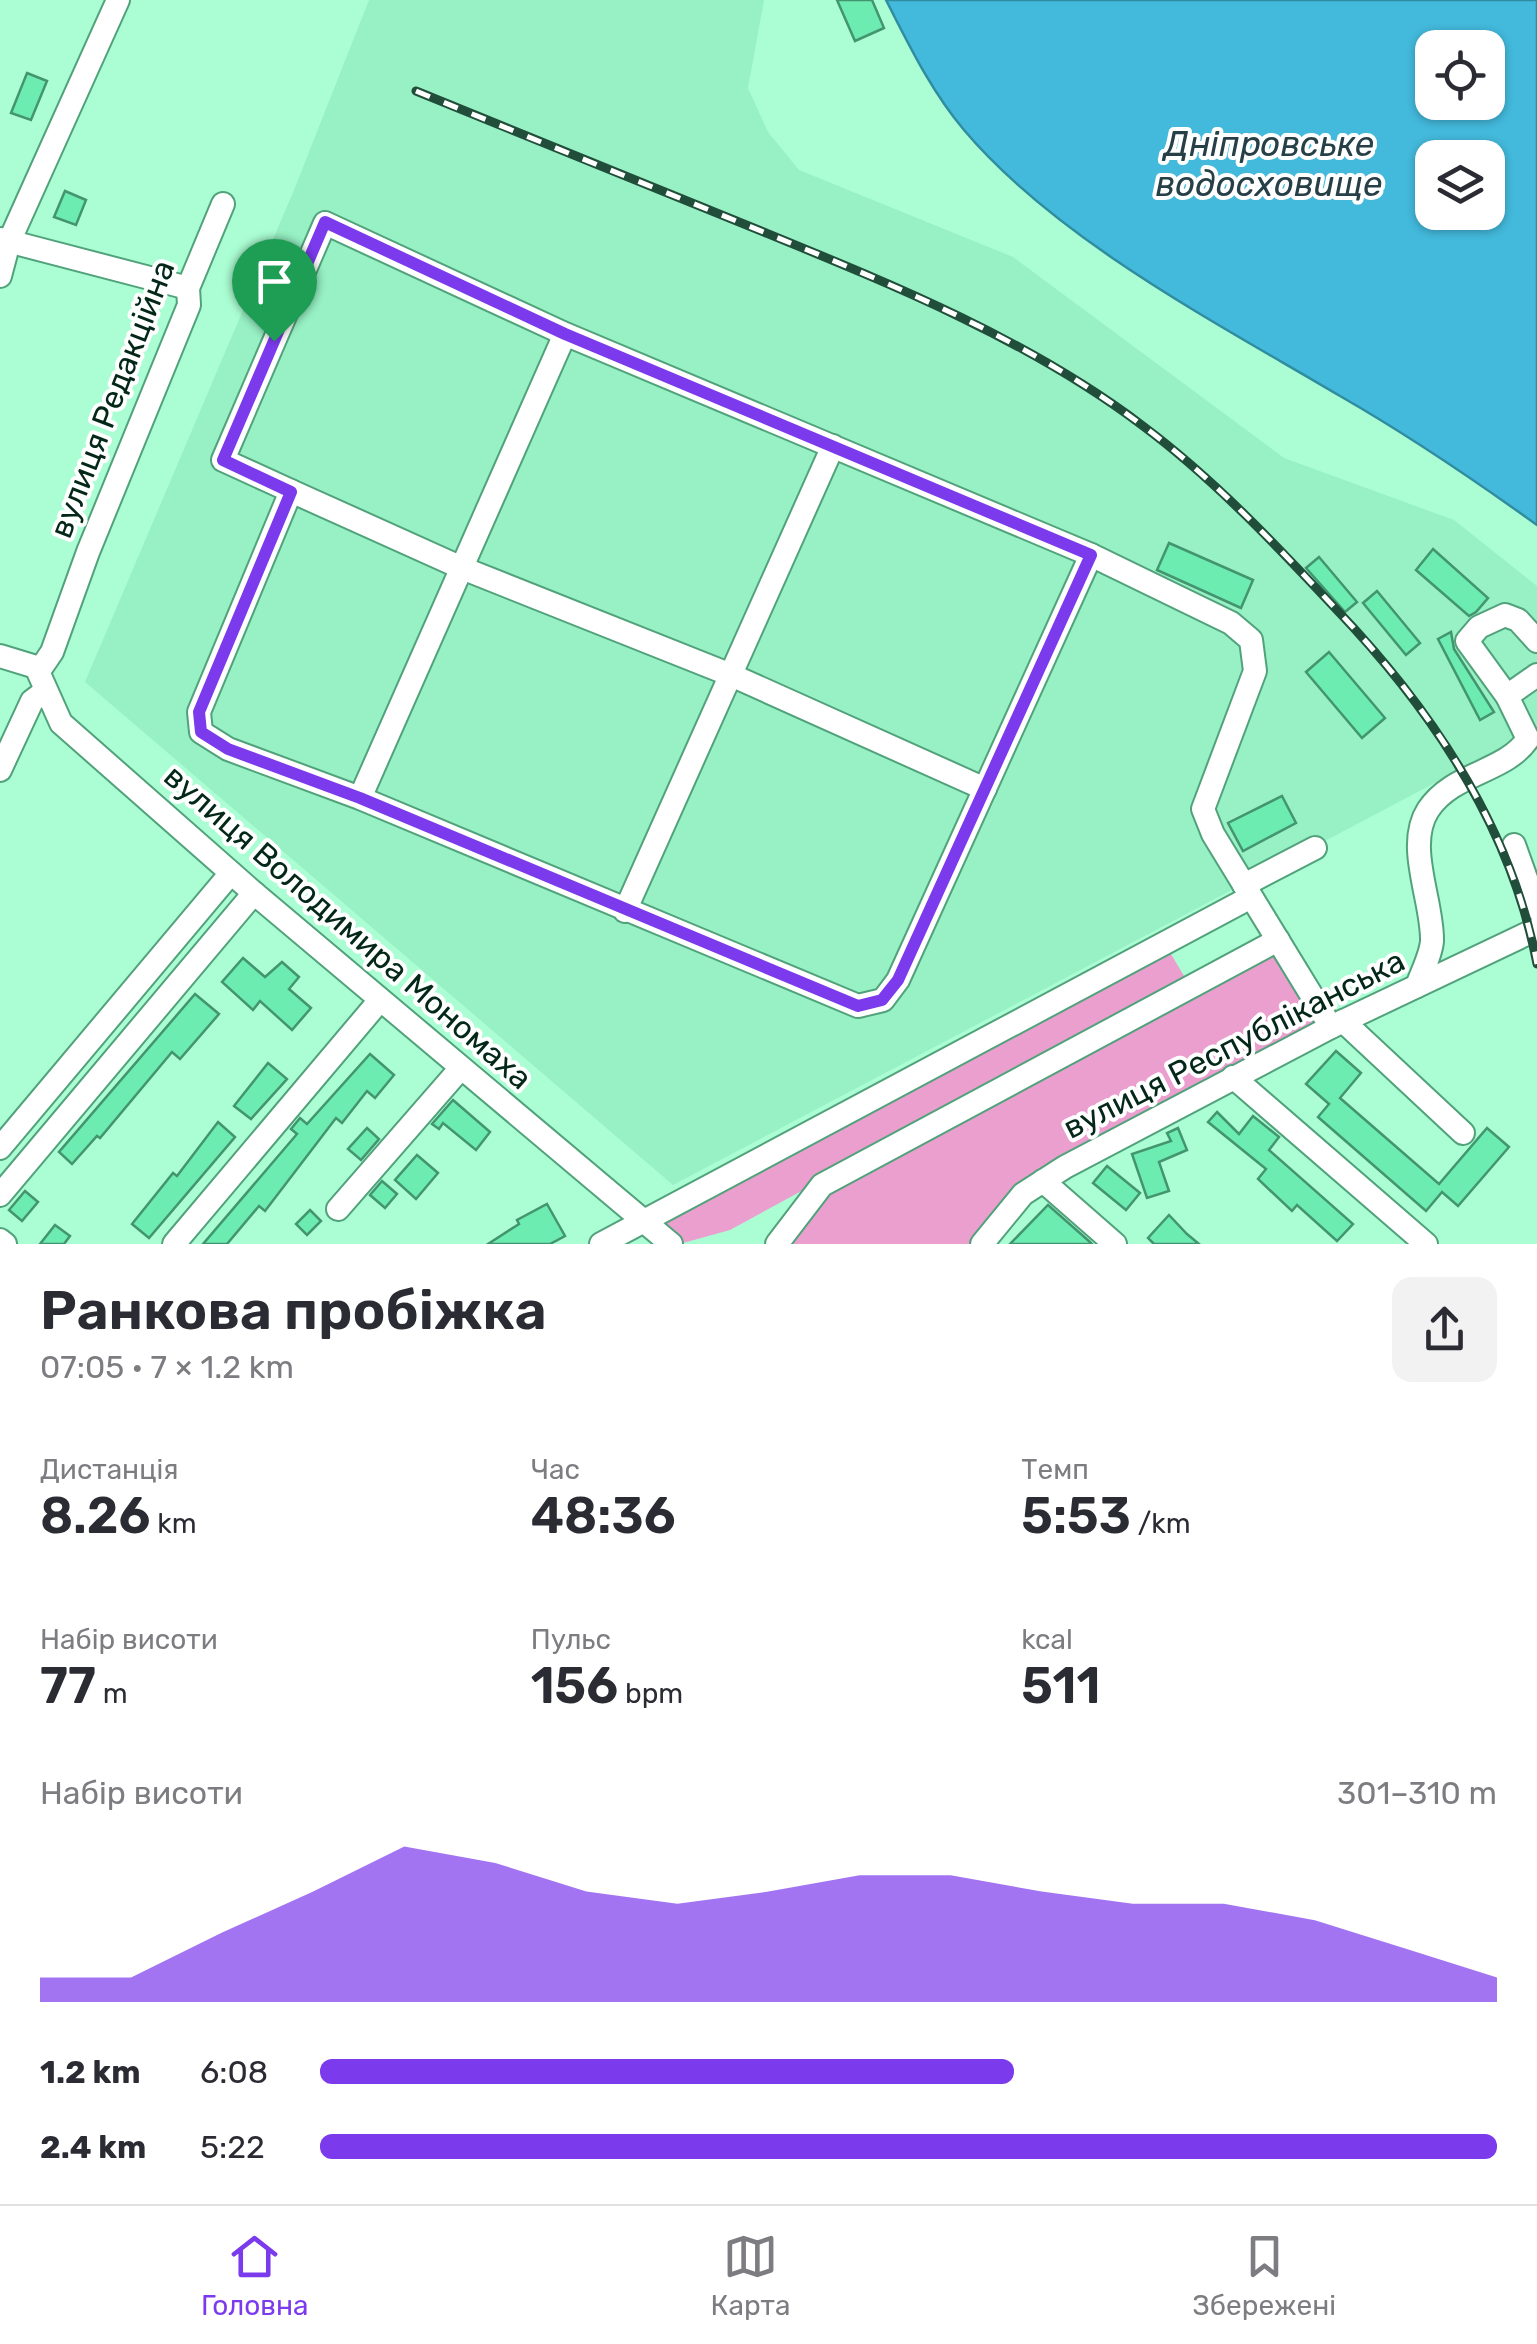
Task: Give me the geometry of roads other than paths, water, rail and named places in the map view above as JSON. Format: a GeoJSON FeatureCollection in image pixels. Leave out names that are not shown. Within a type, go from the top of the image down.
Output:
{"type":"FeatureCollection","features":[{"type":"Feature","properties":{"kind":"street"},"geometry":{"type":"LineString","coordinates":[[0,276],[5,240],[118,0]]}},
{"type":"Feature","properties":{"kind":"street","name":"вулиця Редакційна"},"geometry":{"type":"LineString","coordinates":[[0,770],[41,682],[88,552],[189,305],[188,288],[223,204]]}},
{"type":"Feature","properties":{"kind":"street"},"geometry":{"type":"LineString","coordinates":[[985,789],[731,675],[462,568],[223,460],[325,222],[565,334],[1091,555],[1231,623],[1250,640],[1255,671],[1203,809],[1278,940],[1337,1024],[1463,1132]]}},
{"type":"Feature","properties":{"kind":"street"},"geometry":{"type":"LineString","coordinates":[[5,240],[188,288]]}},
{"type":"Feature","properties":{"kind":"street"},"geometry":{"type":"LineString","coordinates":[[360,798],[565,334]]}},
{"type":"Feature","properties":{"kind":"street"},"geometry":{"type":"LineString","coordinates":[[625,911],[833,446]]}},
{"type":"Feature","properties":{"kind":"street"},"geometry":{"type":"LineString","coordinates":[[291,492],[199,712],[201,732],[228,749],[360,798],[858,1006],[882,1000],[898,980],[1091,555]]}},
{"type":"Feature","properties":{"kind":"street"},"geometry":{"type":"LineString","coordinates":[[1417,986],[1432,943],[1420,835],[1426,814],[1442,792],[1520,752],[1528,739],[1507,696],[1466,640],[1479,626],[1505,615],[1518,620],[1537,641]]}},
{"type":"Feature","properties":{"kind":"street"},"geometry":{"type":"LineString","coordinates":[[0,656],[31,664],[41,682]]}},
{"type":"Feature","properties":{"kind":"street"},"geometry":{"type":"LineString","coordinates":[[1507,696],[1537,675]]}},
{"type":"Feature","properties":{"kind":"street","name":"вулиця Володимира Мономаха"},"geometry":{"type":"LineString","coordinates":[[41,682],[61,723],[254,893],[670,1244]]}},
{"type":"Feature","properties":{"kind":"street"},"geometry":{"type":"LineString","coordinates":[[1514,845],[1537,909]]}},
{"type":"Feature","properties":{"kind":"street"},"geometry":{"type":"LineString","coordinates":[[601,1244],[1248,891],[1315,848]]}},
{"type":"Feature","properties":{"kind":"street"},"geometry":{"type":"LineString","coordinates":[[0,1148],[231,873]]}},
{"type":"Feature","properties":{"kind":"street"},"geometry":{"type":"LineString","coordinates":[[0,1196],[254,893]]}},
{"type":"Feature","properties":{"kind":"street","name":"вулиця Республіканська"},"geometry":{"type":"LineString","coordinates":[[982,1244],[1023,1194],[1043,1181],[1233,1077],[1537,929]]}},
{"type":"Feature","properties":{"kind":"street"},"geometry":{"type":"LineString","coordinates":[[777,1244],[822,1185],[1278,940]]}},
{"type":"Feature","properties":{"kind":"street"},"geometry":{"type":"LineString","coordinates":[[174,1244],[380,1000]]}},
{"type":"Feature","properties":{"kind":"street"},"geometry":{"type":"LineString","coordinates":[[338,1209],[460,1069]]}},
{"type":"Feature","properties":{"kind":"street"},"geometry":{"type":"LineString","coordinates":[[1233,1077],[1426,1244]]}},
{"type":"Feature","properties":{"kind":"street"},"geometry":{"type":"LineString","coordinates":[[1043,1181],[1115,1244]]}},
{"type":"Feature","properties":{"kind":"water","name":"Дніпровське водосховище"},"geometry":{"type":"Polygon","coordinates":[[[886,0],[1537,0],[1537,525],[1390,426],[1192,309],[1091,243],[1002,170],[952,115],[886,0]]]}},
{"type":"Feature","properties":{"kind":"railway"},"geometry":{"type":"LineString","coordinates":[[416,91],[913,295],[1055,367],[1169,446],[1290,560],[1370,646],[1434,728],[1462,771],[1508,864],[1537,964]]}}]}
